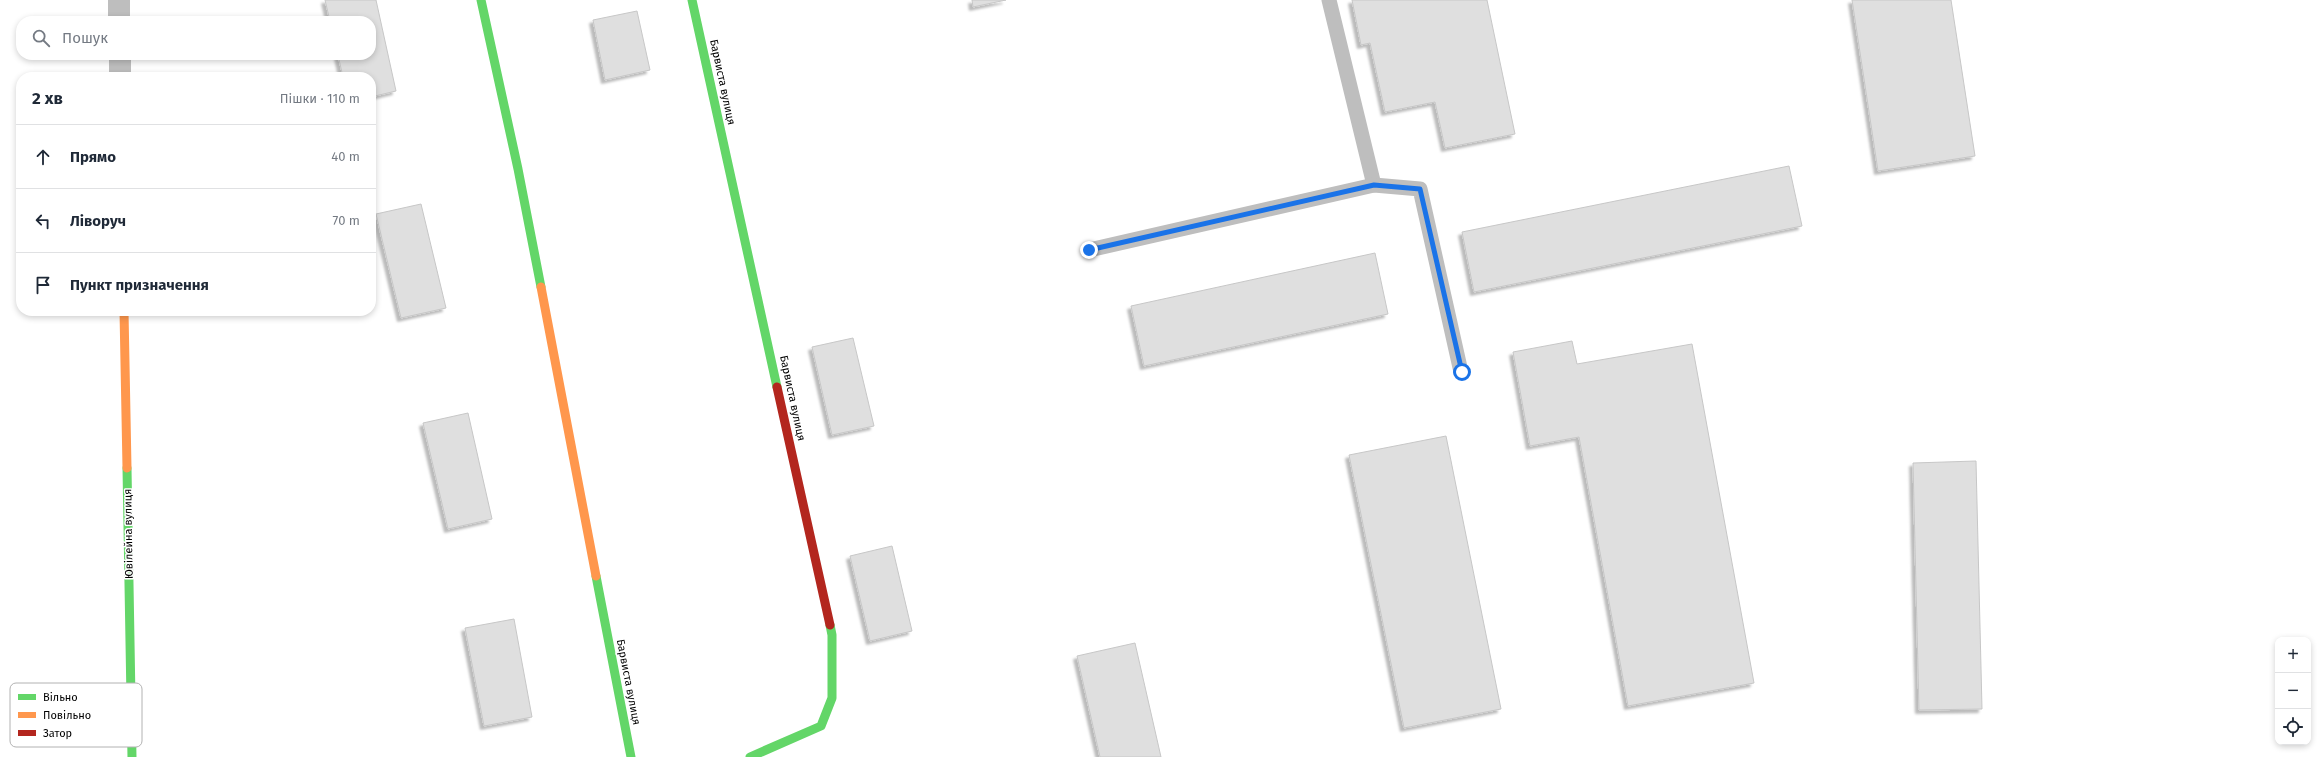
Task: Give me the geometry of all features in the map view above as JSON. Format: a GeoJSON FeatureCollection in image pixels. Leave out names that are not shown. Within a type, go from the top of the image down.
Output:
{"type":"FeatureCollection","features":[{"type":"Feature","properties":{"kind":"street"},"geometry":{"type":"LineString","coordinates":[[119,0],[119,16]]}},
{"type":"Feature","properties":{"kind":"street","name":"Барвиста вулиця"},"geometry":{"type":"LineString","coordinates":[[480,0],[518,169],[631,757]]}},
{"type":"Feature","properties":{"kind":"street","name":"Барвиста вулиця"},"geometry":{"type":"LineString","coordinates":[[692,0],[832,635],[832,698],[821,726],[750,757]]}},
{"type":"Feature","properties":{"kind":"street"},"geometry":{"type":"LineString","coordinates":[[120,60],[120,72]]}},
{"type":"Feature","properties":{"kind":"street","name":"Ювілейна вулиця"},"geometry":{"type":"LineString","coordinates":[[124,316],[131,683]]}},
{"type":"Feature","properties":{"kind":"street","name":"Ювілейна вулиця"},"geometry":{"type":"LineString","coordinates":[[132,747],[132,757]]}},
{"type":"Feature","properties":{"kind":"lane"},"geometry":{"type":"LineString","coordinates":[[1329,0],[1374,185]]}},
{"type":"Feature","properties":{"kind":"lane"},"geometry":{"type":"LineString","coordinates":[[1089,250],[1374,185],[1420,189],[1462,372]]}},
{"type":"Feature","properties":{"kind":"building"},"geometry":{"type":"Polygon","coordinates":[[[325,0],[376,0],[396,91],[376,96],[376,72],[342,72],[339,60],[376,60],[376,16],[329,16],[325,0]]]}},
{"type":"Feature","properties":{"kind":"building"},"geometry":{"type":"Polygon","coordinates":[[[972,0],[1006,0],[973,7],[972,0]]]}},
{"type":"Feature","properties":{"kind":"building"},"geometry":{"type":"Polygon","coordinates":[[[1352,0],[1487,0],[1515,134],[1445,148],[1435,102],[1385,112],[1370,43],[1361,45],[1352,0]]]}},
{"type":"Feature","properties":{"kind":"building"},"geometry":{"type":"Polygon","coordinates":[[[1852,0],[1951,0],[1975,156],[1878,171],[1852,0]]]}},
{"type":"Feature","properties":{"kind":"building"},"geometry":{"type":"Polygon","coordinates":[[[637,11],[650,70],[605,80],[593,20],[637,11]]]}},
{"type":"Feature","properties":{"kind":"building"},"geometry":{"type":"Polygon","coordinates":[[[1789,166],[1802,226],[1474,292],[1462,232],[1789,166]]]}},
{"type":"Feature","properties":{"kind":"building"},"geometry":{"type":"Polygon","coordinates":[[[421,204],[446,308],[401,318],[376,214],[421,204]]]}},
{"type":"Feature","properties":{"kind":"building"},"geometry":{"type":"Polygon","coordinates":[[[1375,253],[1388,314],[1144,366],[1131,306],[1375,253]]]}},
{"type":"Feature","properties":{"kind":"building"},"geometry":{"type":"Polygon","coordinates":[[[853,338],[874,426],[832,435],[812,347],[853,338]]]}},
{"type":"Feature","properties":{"kind":"building"},"geometry":{"type":"Polygon","coordinates":[[[1572,341],[1577,364],[1692,344],[1754,683],[1628,706],[1579,437],[1530,446],[1513,352],[1572,341]]]}},
{"type":"Feature","properties":{"kind":"building"},"geometry":{"type":"Polygon","coordinates":[[[468,413],[492,519],[448,529],[423,423],[468,413]]]}},
{"type":"Feature","properties":{"kind":"building"},"geometry":{"type":"Polygon","coordinates":[[[1446,436],[1501,709],[1404,728],[1349,455],[1446,436]]]}},
{"type":"Feature","properties":{"kind":"building"},"geometry":{"type":"Polygon","coordinates":[[[1976,461],[1982,709],[1919,710],[1913,463],[1976,461]]]}},
{"type":"Feature","properties":{"kind":"building"},"geometry":{"type":"Polygon","coordinates":[[[892,546],[912,631],[870,641],[850,556],[892,546]]]}},
{"type":"Feature","properties":{"kind":"building"},"geometry":{"type":"Polygon","coordinates":[[[514,619],[532,717],[484,726],[465,628],[514,619]]]}},
{"type":"Feature","properties":{"kind":"building"},"geometry":{"type":"Polygon","coordinates":[[[1135,643],[1161,757],[1100,757],[1077,656],[1135,643]]]}},
{"type":"Feature","properties":{"kind":"traffic: fast"},"geometry":{"type":"LineString","coordinates":[[481,0],[518,169],[541,287]]}},
{"type":"Feature","properties":{"kind":"traffic: fast"},"geometry":{"type":"LineString","coordinates":[[692,0],[777,387]]}},
{"type":"Feature","properties":{"kind":"traffic: fast"},"geometry":{"type":"LineString","coordinates":[[127,468],[131,683]]}},
{"type":"Feature","properties":{"kind":"traffic: fast"},"geometry":{"type":"LineString","coordinates":[[596,576],[631,757]]}},
{"type":"Feature","properties":{"kind":"traffic: fast"},"geometry":{"type":"LineString","coordinates":[[750,757],[821,726],[832,698],[832,635],[830,625]]}},
{"type":"Feature","properties":{"kind":"traffic: fast"},"geometry":{"type":"LineString","coordinates":[[132,747],[132,757]]}},
{"type":"Feature","properties":{"kind":"traffic: slow"},"geometry":{"type":"LineString","coordinates":[[541,287],[596,576]]}},
{"type":"Feature","properties":{"kind":"traffic: slow"},"geometry":{"type":"LineString","coordinates":[[124,316],[127,468]]}},
{"type":"Feature","properties":{"kind":"traffic: jam"},"geometry":{"type":"LineString","coordinates":[[777,387],[830,625]]}},
{"type":"Feature","properties":{"kind":"route"},"geometry":{"type":"LineString","coordinates":[[1089,250],[1374,185],[1420,189],[1462,372]]}}]}
